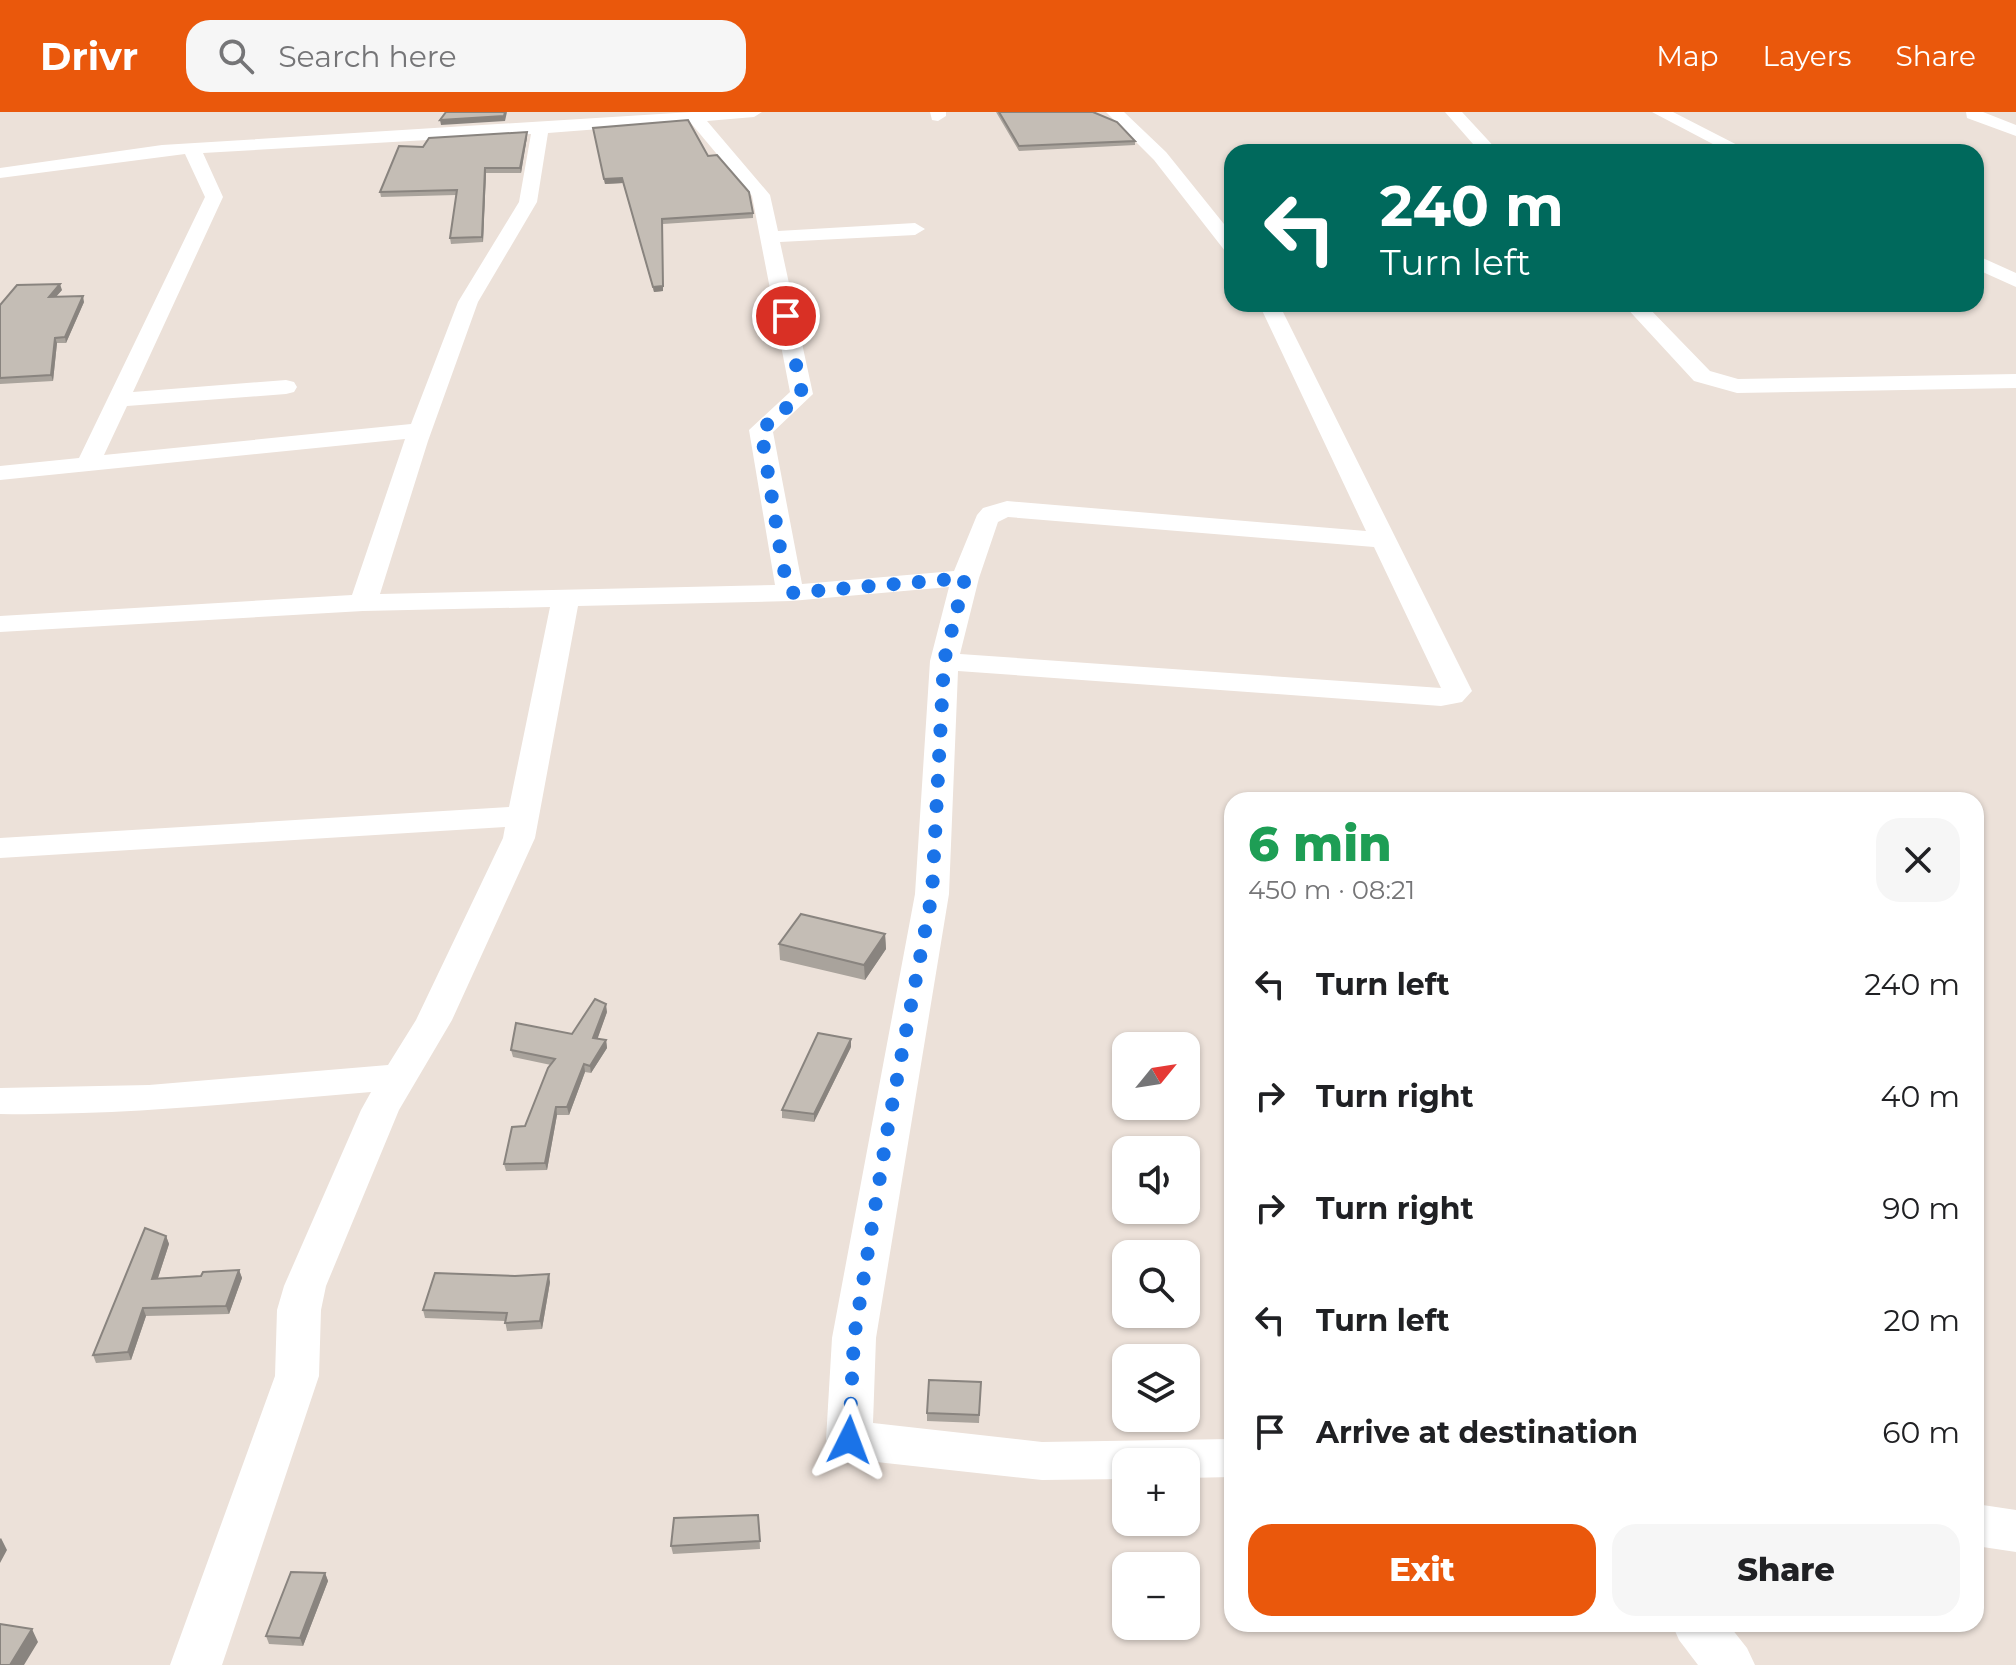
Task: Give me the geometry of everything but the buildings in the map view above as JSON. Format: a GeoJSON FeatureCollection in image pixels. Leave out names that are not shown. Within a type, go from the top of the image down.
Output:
{"type":"FeatureCollection","features":[{"type":"Feature","properties":{"kind":"street"},"geometry":{"type":"LineString","coordinates":[[0,173],[192,149],[540,129],[570,120],[695,117],[752,112]]}},
{"type":"Feature","properties":{"kind":"street"},"geometry":{"type":"LineString","coordinates":[[1114,112],[1160,156],[1224,237]]}},
{"type":"Feature","properties":{"kind":"street"},"geometry":{"type":"LineString","coordinates":[[1453,112],[1483,144]]}},
{"type":"Feature","properties":{"kind":"street"},"geometry":{"type":"LineString","coordinates":[[1660,112],[1726,144]]}},
{"type":"Feature","properties":{"kind":"street"},"geometry":{"type":"LineString","coordinates":[[1971,113],[2016,113]]}},
{"type":"Feature","properties":{"kind":"street"},"geometry":{"type":"LineString","coordinates":[[1971,113],[2016,131]]}},
{"type":"Feature","properties":{"kind":"street"},"geometry":{"type":"LineString","coordinates":[[695,117],[761,195],[802,394],[761,430],[783,567],[791,593]]}},
{"type":"Feature","properties":{"kind":"street"},"geometry":{"type":"LineString","coordinates":[[361,140],[375,121]]}},
{"type":"Feature","properties":{"kind":"street"},"geometry":{"type":"LineString","coordinates":[[363,603],[420,430],[468,302],[528,202],[540,129]]}},
{"type":"Feature","properties":{"kind":"street"},"geometry":{"type":"LineString","coordinates":[[88,464],[214,197],[192,149]]}},
{"type":"Feature","properties":{"kind":"street"},"geometry":{"type":"LineString","coordinates":[[770,237],[915,229]]}},
{"type":"Feature","properties":{"kind":"street"},"geometry":{"type":"LineString","coordinates":[[1984,265],[2016,281]]}},
{"type":"Feature","properties":{"kind":"street"},"geometry":{"type":"LineString","coordinates":[[944,661],[1452,696],[1457,691],[1273,312]]}},
{"type":"Feature","properties":{"kind":"street"},"geometry":{"type":"LineString","coordinates":[[1641,312],[1702,376],[1737,386],[2016,381]]}},
{"type":"Feature","properties":{"kind":"street"},"geometry":{"type":"LineString","coordinates":[[117,400],[286,387]]}},
{"type":"Feature","properties":{"kind":"street"},"geometry":{"type":"LineString","coordinates":[[0,473],[420,430]]}},
{"type":"Feature","properties":{"kind":"street"},"geometry":{"type":"LineString","coordinates":[[1224,1458],[1042,1461],[849,1440],[854,1338],[888,1127],[932,894],[944,661],[965,578],[986,520],[992,513],[1007,509],[1382,540]]}},
{"type":"Feature","properties":{"kind":"street"},"geometry":{"type":"LineString","coordinates":[[0,624],[363,603],[791,593],[965,578]]}},
{"type":"Feature","properties":{"kind":"street"},"geometry":{"type":"LineString","coordinates":[[196,1665],[297,1376],[299,1310],[305,1286],[397,1077],[434,1020],[519,838],[566,598]]}},
{"type":"Feature","properties":{"kind":"street"},"geometry":{"type":"LineString","coordinates":[[0,848],[523,816]]}},
{"type":"Feature","properties":{"kind":"street"},"geometry":{"type":"LineString","coordinates":[[0,1101],[40,1103],[144,1097],[397,1077]]}},
{"type":"Feature","properties":{"kind":"street"},"geometry":{"type":"LineString","coordinates":[[1984,1526],[2016,1531]]}},
{"type":"Feature","properties":{"kind":"street"},"geometry":{"type":"LineString","coordinates":[[1703,1632],[1729,1665]]}},
{"type":"Feature","properties":{"kind":"route"},"geometry":{"type":"LineString","coordinates":[[786,316],[802,394],[761,430],[783,567],[791,593],[965,578],[944,661],[932,894],[888,1127],[854,1338],[849,1440]]}}]}
